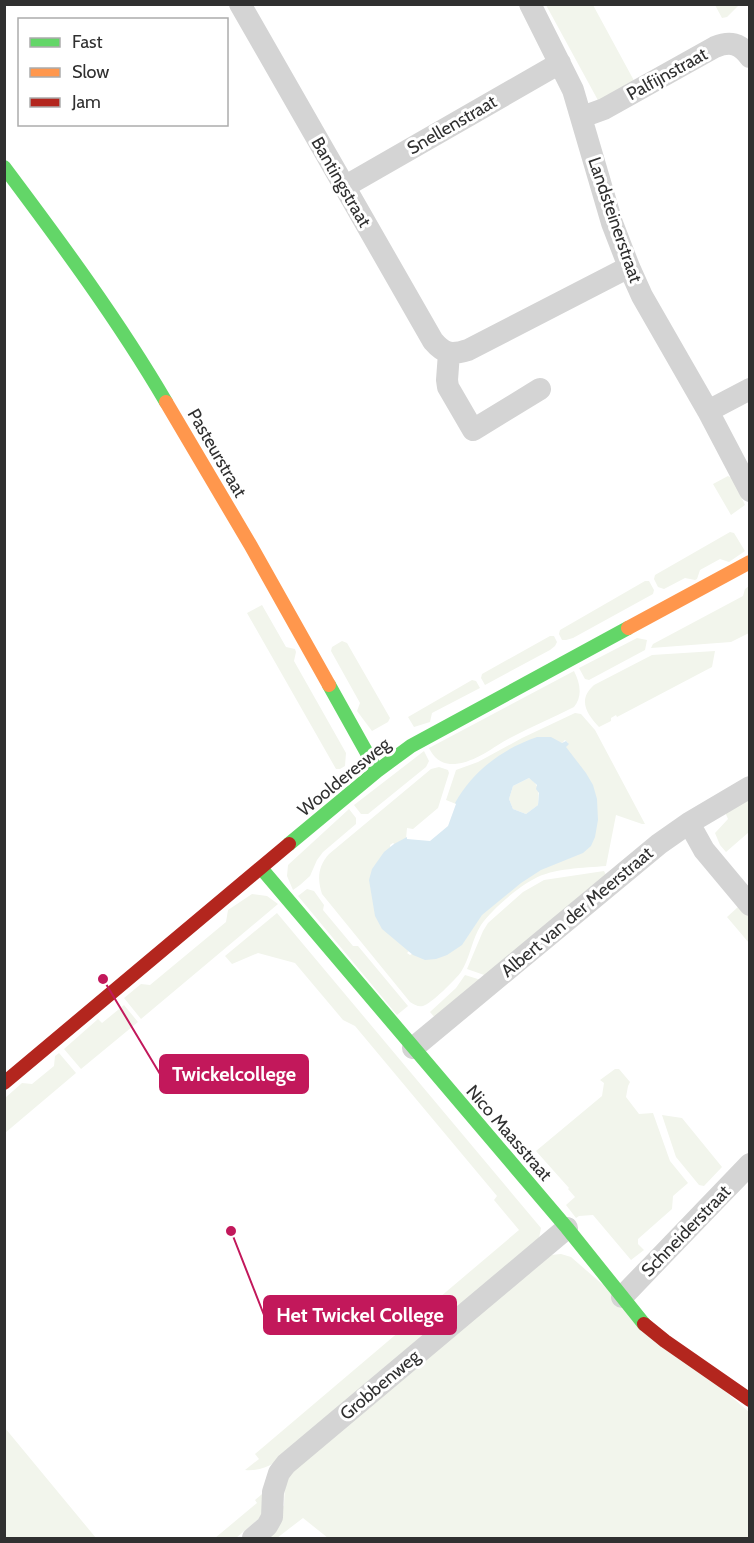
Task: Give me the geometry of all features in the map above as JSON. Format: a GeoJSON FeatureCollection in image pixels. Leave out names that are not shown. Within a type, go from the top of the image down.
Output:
{"type":"FeatureCollection","features":[{"type":"Feature","properties":{"kind":"street","name":"Bantingstraat"},"geometry":{"type":"LineString","coordinates":[[240,4],[433,341],[440,349],[449,353]]}},
{"type":"Feature","properties":{"kind":"street","name":"Landsteinerstraat"},"geometry":{"type":"LineString","coordinates":[[530,4],[573,90],[612,223],[628,267],[750,491]]}},
{"type":"Feature","properties":{"kind":"street","name":"Palfijnstraat"},"geometry":{"type":"LineString","coordinates":[[582,117],[604,109],[715,46],[725,43],[739,46],[750,57]]}},
{"type":"Feature","properties":{"kind":"street","name":"Snellenstraat"},"geometry":{"type":"LineString","coordinates":[[344,187],[560,63]]}},
{"type":"Feature","properties":{"kind":"street","name":"Pasteurstraat"},"geometry":{"type":"LineString","coordinates":[[4,167],[139,356],[251,546],[377,771]]}},
{"type":"Feature","properties":{"kind":"street"},"geometry":{"type":"LineString","coordinates":[[540,389],[473,429],[448,387],[449,353],[456,354],[468,350],[628,267]]}},
{"type":"Feature","properties":{"kind":"street"},"geometry":{"type":"LineString","coordinates":[[708,411],[750,389]]}},
{"type":"Feature","properties":{"kind":"street","name":"Woolderesweg"},"geometry":{"type":"LineString","coordinates":[[4,1083],[377,771],[411,746],[750,562]]}},
{"type":"Feature","properties":{"kind":"street","name":"Albert van der Meerstraat"},"geometry":{"type":"LineString","coordinates":[[413,1048],[659,844],[689,823],[750,788]]}},
{"type":"Feature","properties":{"kind":"street"},"geometry":{"type":"LineString","coordinates":[[689,823],[704,850],[750,905]]}},
{"type":"Feature","properties":{"kind":"street","name":"Nico Maasstraat"},"geometry":{"type":"LineString","coordinates":[[261,868],[567,1228],[647,1327],[750,1400]]}},
{"type":"Feature","properties":{"kind":"street","name":"Schneiderstraat"},"geometry":{"type":"LineString","coordinates":[[622,1297],[750,1164]]}},
{"type":"Feature","properties":{"kind":"street","name":"Grobbenweg"},"geometry":{"type":"LineString","coordinates":[[254,1539],[267,1526],[272,1517],[273,1492],[279,1473],[286,1464],[567,1228]]}},
{"type":"Feature","properties":{"kind":"shaded area"},"geometry":{"type":"Polygon","coordinates":[[[546,5],[593,5],[638,88],[600,104],[546,5]]]}},
{"type":"Feature","properties":{"kind":"shaded area"},"geometry":{"type":"Polygon","coordinates":[[[715,5],[739,5],[727,17],[722,18],[715,5]]]}},
{"type":"Feature","properties":{"kind":"shaded area"},"geometry":{"type":"Polygon","coordinates":[[[728,476],[732,478],[745,505],[731,515],[713,484],[728,476]]]}},
{"type":"Feature","properties":{"kind":"shaded area"},"geometry":{"type":"Polygon","coordinates":[[[730,532],[734,533],[745,551],[729,562],[720,559],[700,570],[695,580],[685,578],[664,589],[658,587],[654,579],[655,575],[730,532]]]}},
{"type":"Feature","properties":{"kind":"shaded area"},"geometry":{"type":"Polygon","coordinates":[[[645,581],[649,581],[654,590],[653,594],[573,638],[562,640],[560,630],[645,581]]]}},
{"type":"Feature","properties":{"kind":"shaded area"},"geometry":{"type":"Polygon","coordinates":[[[749,586],[749,633],[731,642],[651,648],[653,644],[743,596],[745,589],[749,586]]]}},
{"type":"Feature","properties":{"kind":"shaded area"},"geometry":{"type":"Polygon","coordinates":[[[262,605],[286,647],[295,649],[294,661],[346,753],[345,766],[340,769],[336,769],[247,613],[262,605]]]}},
{"type":"Feature","properties":{"kind":"shaded area"},"geometry":{"type":"Polygon","coordinates":[[[550,636],[554,636],[557,642],[550,650],[485,685],[481,678],[482,674],[550,636]]]}},
{"type":"Feature","properties":{"kind":"shaded area"},"geometry":{"type":"Polygon","coordinates":[[[637,638],[647,640],[645,650],[589,680],[585,679],[579,668],[637,638]]]}},
{"type":"Feature","properties":{"kind":"shaded area"},"geometry":{"type":"Polygon","coordinates":[[[342,641],[347,643],[390,718],[388,722],[372,731],[357,711],[360,703],[331,651],[332,647],[342,641]]]}},
{"type":"Feature","properties":{"kind":"shaded area"},"geometry":{"type":"Polygon","coordinates":[[[715,651],[712,667],[617,717],[616,715],[611,718],[611,721],[599,727],[588,712],[586,696],[594,685],[652,655],[715,651]]]}},
{"type":"Feature","properties":{"kind":"shaded area"},"geometry":{"type":"Polygon","coordinates":[[[574,671],[580,689],[579,698],[574,707],[463,763],[443,762],[431,752],[429,748],[574,671]]]}},
{"type":"Feature","properties":{"kind":"shaded area"},"geometry":{"type":"Polygon","coordinates":[[[472,680],[476,681],[480,688],[432,713],[430,722],[414,727],[408,717],[472,680]]]}},
{"type":"Feature","properties":{"kind":"shaded area"},"geometry":{"type":"Polygon","coordinates":[[[575,713],[581,714],[595,730],[645,824],[616,815],[606,866],[569,869],[542,875],[513,893],[481,925],[464,967],[458,975],[427,1004],[420,1006],[413,1004],[322,894],[319,878],[323,863],[329,854],[431,769],[439,767],[448,770],[438,808],[413,829],[407,828],[406,839],[396,845],[393,843],[390,845],[409,951],[407,953],[410,955],[475,919],[508,889],[564,747],[568,743],[565,740],[562,743],[541,737],[528,741],[456,804],[446,800],[456,770],[478,762],[575,713]]]}},
{"type":"Feature","properties":{"kind":"shaded area"},"geometry":{"type":"Polygon","coordinates":[[[537,737],[551,737],[569,744],[566,747],[586,773],[597,799],[598,820],[591,846],[583,853],[541,870],[521,883],[482,915],[462,945],[447,955],[425,960],[413,955],[382,929],[375,916],[369,880],[372,869],[384,852],[394,844],[407,837],[407,839],[430,841],[448,826],[455,803],[470,781],[490,762],[537,737]],[[529,778],[513,786],[509,799],[513,809],[526,814],[538,805],[537,785],[529,778]]]}},
{"type":"Feature","properties":{"kind":"shaded area"},"geometry":{"type":"Polygon","coordinates":[[[424,751],[429,761],[426,767],[368,814],[361,814],[354,805],[424,751]]]}},
{"type":"Feature","properties":{"kind":"shaded area"},"geometry":{"type":"Polygon","coordinates":[[[529,778],[537,786],[538,805],[526,814],[513,809],[509,799],[513,786],[529,778]]]}},
{"type":"Feature","properties":{"kind":"shaded area"},"geometry":{"type":"Polygon","coordinates":[[[749,798],[749,832],[726,852],[715,833],[728,819],[725,812],[749,798]]]}},
{"type":"Feature","properties":{"kind":"shaded area"},"geometry":{"type":"Polygon","coordinates":[[[349,809],[356,818],[356,824],[323,852],[310,876],[293,890],[287,876],[288,865],[349,809]]]}},
{"type":"Feature","properties":{"kind":"shaded area"},"geometry":{"type":"Polygon","coordinates":[[[604,871],[606,875],[487,976],[467,969],[488,923],[523,892],[544,880],[604,871]]]}},
{"type":"Feature","properties":{"kind":"shaded area"},"geometry":{"type":"Polygon","coordinates":[[[307,889],[314,891],[324,905],[323,910],[353,946],[358,946],[408,1006],[397,1015],[298,896],[307,889]]]}},
{"type":"Feature","properties":{"kind":"shaded area"},"geometry":{"type":"Polygon","coordinates":[[[252,894],[267,896],[278,904],[141,1019],[124,998],[141,984],[150,985],[226,922],[228,910],[252,894]]]}},
{"type":"Feature","properties":{"kind":"shaded area"},"geometry":{"type":"Polygon","coordinates":[[[738,907],[742,908],[749,917],[749,943],[727,917],[738,907]]]}},
{"type":"Feature","properties":{"kind":"shaded area"},"geometry":{"type":"Polygon","coordinates":[[[277,913],[541,1228],[539,1238],[276,1462],[261,1469],[245,1470],[259,1459],[255,1454],[519,1230],[494,1200],[497,1196],[355,1026],[343,1020],[295,963],[258,953],[232,964],[225,956],[277,913]]]}},
{"type":"Feature","properties":{"kind":"shaded area"},"geometry":{"type":"Polygon","coordinates":[[[465,975],[481,980],[436,1019],[430,1012],[456,988],[465,975]]]}},
{"type":"Feature","properties":{"kind":"shaded area"},"geometry":{"type":"Polygon","coordinates":[[[124,1005],[138,1022],[81,1069],[64,1049],[98,1019],[102,1023],[124,1005]]]}},
{"type":"Feature","properties":{"kind":"shaded area"},"geometry":{"type":"Polygon","coordinates":[[[59,1053],[76,1073],[5,1133],[5,1098],[22,1083],[32,1084],[54,1066],[55,1056],[59,1053]]]}},
{"type":"Feature","properties":{"kind":"shaded area"},"geometry":{"type":"Polygon","coordinates":[[[615,1069],[619,1069],[630,1082],[626,1097],[639,1114],[653,1113],[670,1161],[688,1183],[673,1196],[672,1209],[638,1239],[638,1244],[644,1250],[631,1260],[593,1215],[576,1218],[566,1205],[575,1197],[536,1151],[602,1096],[604,1083],[600,1080],[615,1069]]]}},
{"type":"Feature","properties":{"kind":"shaded area"},"geometry":{"type":"Polygon","coordinates":[[[662,1115],[682,1118],[722,1167],[704,1186],[699,1185],[676,1157],[662,1115]]]}},
{"type":"Feature","properties":{"kind":"shaded area"},"geometry":{"type":"Polygon","coordinates":[[[561,1254],[571,1257],[749,1412],[749,1538],[328,1538],[303,1518],[277,1538],[262,1538],[284,1505],[287,1475],[551,1255],[561,1254]]]}},
{"type":"Feature","properties":{"kind":"shaded area"},"geometry":{"type":"Polygon","coordinates":[[[5,1428],[96,1538],[5,1538],[5,1428]]]}},
{"type":"Feature","properties":{"kind":"shaded area"},"geometry":{"type":"Polygon","coordinates":[[[268,1489],[262,1516],[236,1538],[215,1538],[257,1503],[255,1500],[268,1489]]]}},
{"type":"Feature","properties":{"kind":"traffic: fast"},"geometry":{"type":"LineString","coordinates":[[4,167],[109,312],[166,402]]}},
{"type":"Feature","properties":{"kind":"traffic: fast"},"geometry":{"type":"LineString","coordinates":[[289,844],[377,771],[411,746],[628,628]]}},
{"type":"Feature","properties":{"kind":"traffic: fast"},"geometry":{"type":"LineString","coordinates":[[329,685],[377,771]]}},
{"type":"Feature","properties":{"kind":"traffic: fast"},"geometry":{"type":"LineString","coordinates":[[261,868],[567,1228],[644,1324]]}},
{"type":"Feature","properties":{"kind":"traffic: slow"},"geometry":{"type":"LineString","coordinates":[[166,402],[329,685]]}},
{"type":"Feature","properties":{"kind":"traffic: slow"},"geometry":{"type":"LineString","coordinates":[[628,628],[750,562]]}},
{"type":"Feature","properties":{"kind":"traffic: jam"},"geometry":{"type":"LineString","coordinates":[[4,1083],[289,844]]}},
{"type":"Feature","properties":{"kind":"traffic: jam"},"geometry":{"type":"LineString","coordinates":[[644,1324],[750,1400]]}},
{"type":"Feature","properties":{"kind":"place","name":"Twickelcollege"},"geometry":{"type":"Point","coordinates":[103,979]}},
{"type":"Feature","properties":{"kind":"place","name":"Het Twickel College"},"geometry":{"type":"Point","coordinates":[231,1231]}}]}
